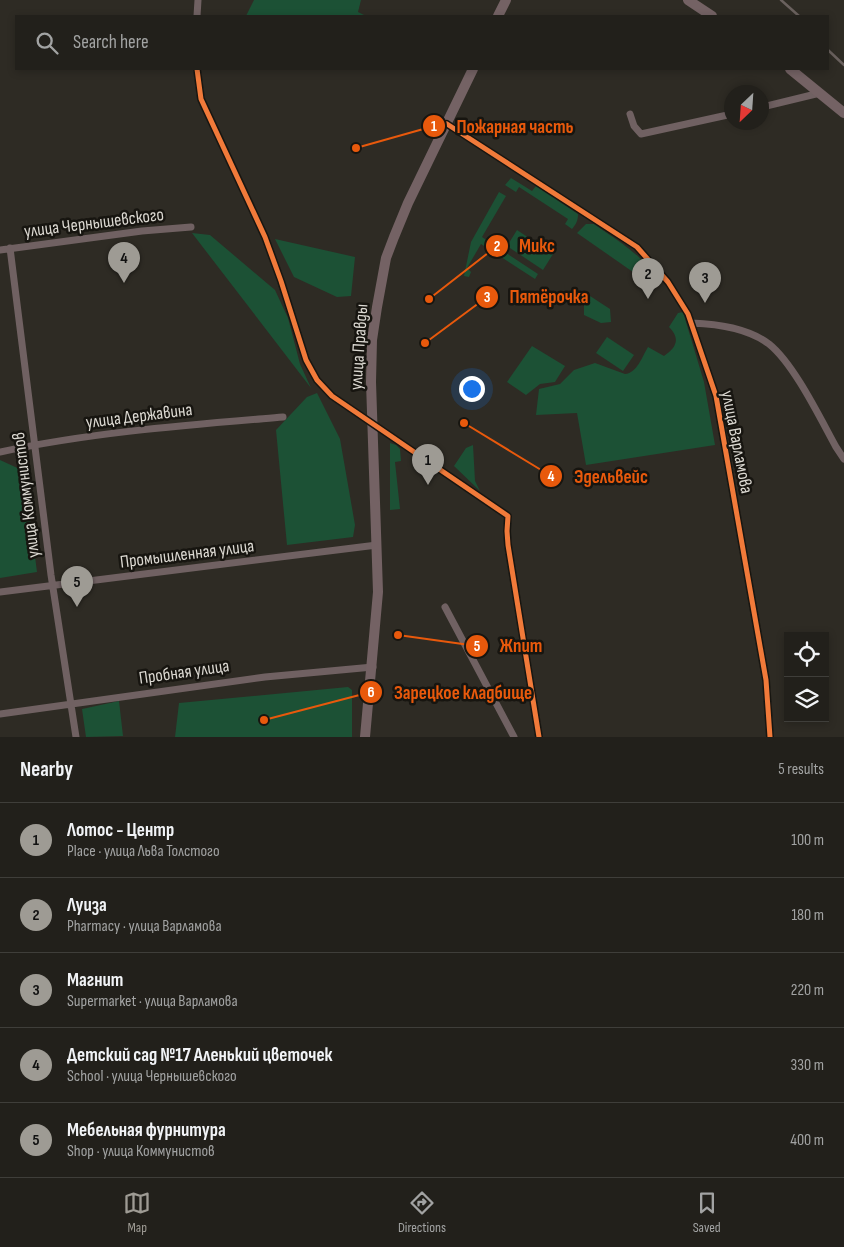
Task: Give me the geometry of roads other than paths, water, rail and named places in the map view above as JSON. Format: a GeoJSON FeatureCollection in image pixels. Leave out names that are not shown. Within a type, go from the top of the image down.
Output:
{"type":"FeatureCollection","features":[{"type":"Feature","properties":{"kind":"main road"},"geometry":{"type":"LineString","coordinates":[[498,15],[506,0]]}},
{"type":"Feature","properties":{"kind":"main road"},"geometry":{"type":"LineString","coordinates":[[688,0],[710,15]]}},
{"type":"Feature","properties":{"kind":"main road","name":"улица Правды"},"geometry":{"type":"LineString","coordinates":[[365,737],[373,667],[378,592],[372,424],[372,340],[386,258],[408,203],[473,70]]}},
{"type":"Feature","properties":{"kind":"main road"},"geometry":{"type":"LineString","coordinates":[[791,70],[844,114]]}},
{"type":"Feature","properties":{"kind":"street"},"geometry":{"type":"LineString","coordinates":[[197,15],[198,0]]}},
{"type":"Feature","properties":{"kind":"street"},"geometry":{"type":"LineString","coordinates":[[197,70],[201,99],[265,237],[306,360],[317,380],[332,396],[508,516],[508,545],[538,737]]}},
{"type":"Feature","properties":{"kind":"street"},"geometry":{"type":"LineString","coordinates":[[769,105],[820,93]]}},
{"type":"Feature","properties":{"kind":"street"},"geometry":{"type":"LineString","coordinates":[[630,114],[634,126],[641,134],[724,116]]}},
{"type":"Feature","properties":{"kind":"street","name":"улица Варламова"},"geometry":{"type":"LineString","coordinates":[[447,124],[637,247],[668,282],[682,302],[692,323],[716,396],[766,680],[770,737]]}},
{"type":"Feature","properties":{"kind":"street","name":"улица Чернышевского"},"geometry":{"type":"LineString","coordinates":[[0,250],[142,231],[191,228]]}},
{"type":"Feature","properties":{"kind":"street","name":"улица Коммунистов"},"geometry":{"type":"LineString","coordinates":[[10,248],[53,586],[76,737]]}},
{"type":"Feature","properties":{"kind":"street"},"geometry":{"type":"LineString","coordinates":[[692,323],[705,323],[736,329],[768,344],[787,362],[844,459]]}},
{"type":"Feature","properties":{"kind":"street","name":"улица Державина"},"geometry":{"type":"LineString","coordinates":[[0,452],[138,429],[283,417]]}},
{"type":"Feature","properties":{"kind":"street","name":"Промышленная улица"},"geometry":{"type":"LineString","coordinates":[[0,592],[377,545]]}},
{"type":"Feature","properties":{"kind":"street"},"geometry":{"type":"LineString","coordinates":[[445,607],[514,737]]}},
{"type":"Feature","properties":{"kind":"street","name":"Пробная улица"},"geometry":{"type":"LineString","coordinates":[[0,714],[265,677],[373,667]]}},
{"type":"Feature","properties":{"kind":"railway"},"geometry":{"type":"LineString","coordinates":[[781,0],[798,15]]}},
{"type":"Feature","properties":{"kind":"railway"},"geometry":{"type":"LineString","coordinates":[[829,51],[844,65]]}},
{"type":"Feature","properties":{"kind":"place","name":"Пожарная часть"},"geometry":{"type":"Point","coordinates":[356,148]}},
{"type":"Feature","properties":{"kind":"place","name":"Детский сад №17 Аленький цветочек"},"geometry":{"type":"Point","coordinates":[124,283]}},
{"type":"Feature","properties":{"kind":"place","name":"Микс"},"geometry":{"type":"Point","coordinates":[429,299]}},
{"type":"Feature","properties":{"kind":"place","name":"Луиза"},"geometry":{"type":"Point","coordinates":[648,299]}},
{"type":"Feature","properties":{"kind":"place","name":"Магнит"},"geometry":{"type":"Point","coordinates":[705,303]}},
{"type":"Feature","properties":{"kind":"place","name":"Пятёрочка"},"geometry":{"type":"Point","coordinates":[425,343]}},
{"type":"Feature","properties":{"kind":"place","name":"Эдельвейс"},"geometry":{"type":"Point","coordinates":[464,423]}},
{"type":"Feature","properties":{"kind":"place","name":"Лотос - Центр"},"geometry":{"type":"Point","coordinates":[428,485]}},
{"type":"Feature","properties":{"kind":"place","name":"Мебельная фурнитура"},"geometry":{"type":"Point","coordinates":[77,607]}},
{"type":"Feature","properties":{"kind":"place","name":"Жпит"},"geometry":{"type":"Point","coordinates":[398,635]}},
{"type":"Feature","properties":{"kind":"place","name":"Зарецкое кладбище"},"geometry":{"type":"Point","coordinates":[264,720]}}]}
